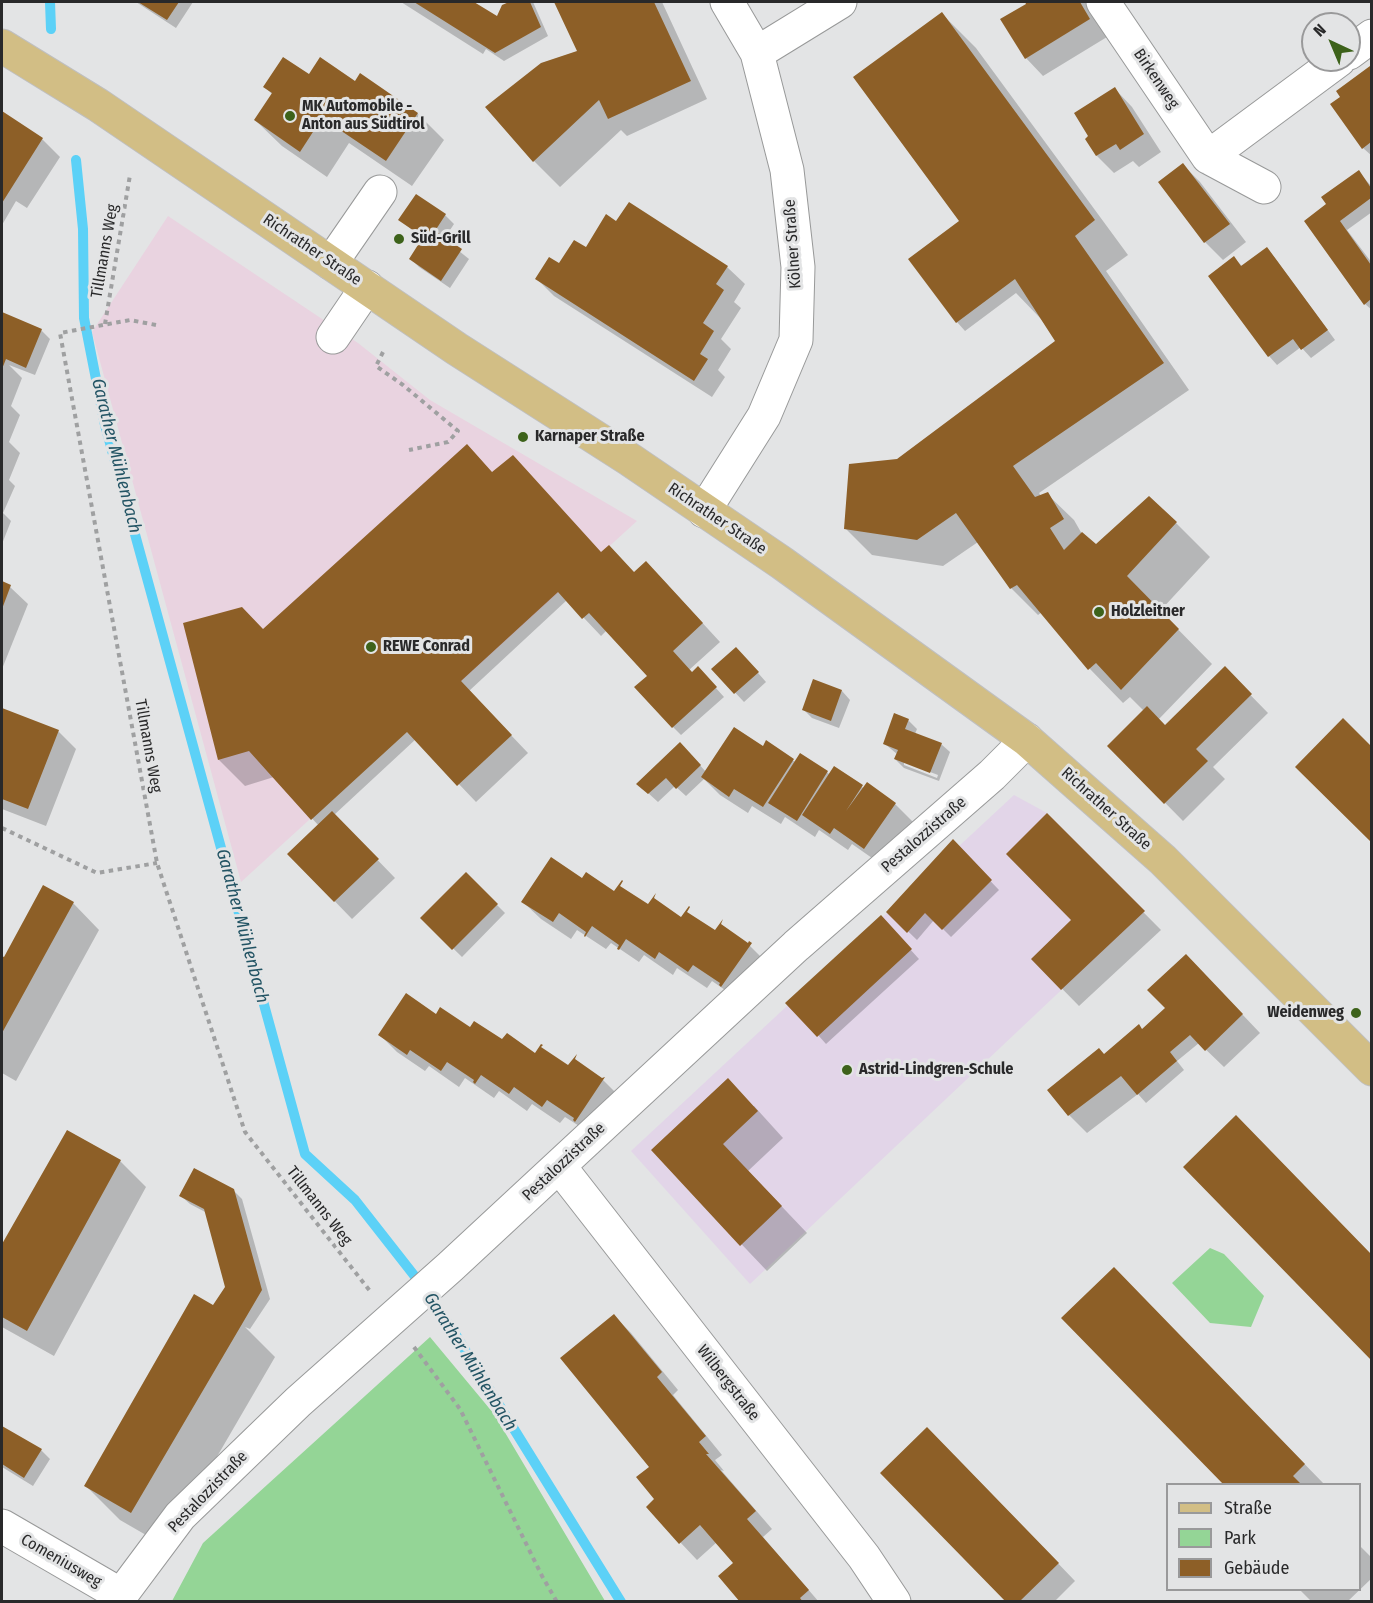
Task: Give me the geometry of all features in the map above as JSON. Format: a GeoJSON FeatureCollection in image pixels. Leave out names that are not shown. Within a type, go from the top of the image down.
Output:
{"type":"FeatureCollection","features":[{"type":"Feature","properties":{"kind":"main road","name":"Richrather Straße"},"geometry":{"type":"LineString","coordinates":[[2,46],[98,105],[458,350],[628,459],[782,563],[1027,740],[1163,860],[1371,1069]]}},
{"type":"Feature","properties":{"kind":"street","name":"Kölner Straße"},"geometry":{"type":"LineString","coordinates":[[704,511],[764,416],[796,340],[798,267],[787,170],[757,53],[727,2]]}},
{"type":"Feature","properties":{"kind":"street"},"geometry":{"type":"LineString","coordinates":[[757,53],[840,2]]}},
{"type":"Feature","properties":{"kind":"street","name":"Birkenweg"},"geometry":{"type":"LineString","coordinates":[[1103,2],[1208,157],[1263,187]]}},
{"type":"Feature","properties":{"kind":"street"},"geometry":{"type":"LineString","coordinates":[[1208,157],[1323,72]]}},
{"type":"Feature","properties":{"kind":"street"},"geometry":{"type":"LineString","coordinates":[[331,263],[380,192]]}},
{"type":"Feature","properties":{"kind":"street"},"geometry":{"type":"LineString","coordinates":[[333,337],[367,287]]}},
{"type":"Feature","properties":{"kind":"street","name":"Pestalozzistraße"},"geometry":{"type":"LineString","coordinates":[[120,1598],[180,1516],[298,1402],[450,1267],[796,946],[992,775],[1027,740]]}},
{"type":"Feature","properties":{"kind":"street","name":"Wilbergstraße"},"geometry":{"type":"LineString","coordinates":[[559,1166],[857,1548],[894,1602]]}},
{"type":"Feature","properties":{"kind":"street","name":"Comeniusweg"},"geometry":{"type":"LineString","coordinates":[[2,1526],[120,1598]]}},
{"type":"Feature","properties":{"kind":"path","name":"Tillmanns Weg"},"geometry":{"type":"LineString","coordinates":[[130,175],[105,324],[60,333],[157,863],[245,1132],[374,1295]]}},
{"type":"Feature","properties":{"kind":"path"},"geometry":{"type":"LineString","coordinates":[[105,324],[130,320],[156,325]]}},
{"type":"Feature","properties":{"kind":"path"},"geometry":{"type":"LineString","coordinates":[[383,352],[376,366],[403,385],[458,431],[448,442],[409,450]]}},
{"type":"Feature","properties":{"kind":"path"},"geometry":{"type":"LineString","coordinates":[[2,828],[97,873],[157,863]]}},
{"type":"Feature","properties":{"kind":"path"},"geometry":{"type":"LineString","coordinates":[[411,1343],[460,1409],[557,1602]]}},
{"type":"Feature","properties":{"kind":"shaded area"},"geometry":{"type":"Polygon","coordinates":[[[168,216],[358,343],[430,400],[637,521],[241,882],[92,332],[168,216]]]}},
{"type":"Feature","properties":{"kind":"shaded area","name":"Astrid-Lindgren-Schule"},"geometry":{"type":"Polygon","coordinates":[[[1014,795],[1047,813],[1145,911],[750,1284],[631,1151],[1014,795]]]}},
{"type":"Feature","properties":{"kind":"green space"},"geometry":{"type":"Polygon","coordinates":[[[1210,1248],[1224,1254],[1264,1296],[1251,1327],[1210,1323],[1172,1283],[1210,1248]]]}},
{"type":"Feature","properties":{"kind":"green space"},"geometry":{"type":"Polygon","coordinates":[[[430,1337],[494,1414],[605,1601],[172,1601],[203,1543],[430,1337]]]}},
{"type":"Feature","properties":{"kind":"building"},"geometry":{"type":"Polygon","coordinates":[[[138,2],[179,2],[167,20],[138,2]]]}},
{"type":"Feature","properties":{"kind":"building"},"geometry":{"type":"Polygon","coordinates":[[[414,2],[474,2],[497,16],[502,5],[509,2],[530,2],[541,27],[495,53],[414,2]]]}},
{"type":"Feature","properties":{"kind":"building"},"geometry":{"type":"Polygon","coordinates":[[[554,2],[654,2],[691,81],[608,119],[599,100],[533,162],[485,107],[541,63],[577,51],[554,2]]]}},
{"type":"Feature","properties":{"kind":"building"},"geometry":{"type":"Polygon","coordinates":[[[1025,2],[1080,2],[1090,19],[1025,59],[1000,19],[1026,4],[1025,2]]]}},
{"type":"Feature","properties":{"kind":"building"},"geometry":{"type":"Polygon","coordinates":[[[942,12],[1095,220],[1075,236],[1164,363],[1013,466],[1035,497],[1048,492],[1064,519],[1050,528],[1064,550],[1082,532],[1096,544],[1149,496],[1177,522],[1127,576],[1179,629],[1121,690],[1096,663],[1088,670],[1017,585],[1010,589],[956,513],[917,540],[844,529],[849,464],[897,459],[1055,341],[1015,279],[956,323],[908,259],[959,221],[853,77],[942,12]]]}},
{"type":"Feature","properties":{"kind":"building"},"geometry":{"type":"Polygon","coordinates":[[[283,57],[309,74],[320,57],[355,81],[360,73],[418,113],[386,161],[322,118],[300,152],[254,120],[272,93],[263,87],[283,57]]]}},
{"type":"Feature","properties":{"kind":"building"},"geometry":{"type":"Polygon","coordinates":[[[1370,66],[1371,142],[1362,149],[1330,104],[1340,97],[1336,91],[1370,66]]]}},
{"type":"Feature","properties":{"kind":"building"},"geometry":{"type":"Polygon","coordinates":[[[1115,87],[1144,134],[1120,150],[1116,144],[1096,156],[1085,139],[1088,136],[1074,113],[1115,87]]]}},
{"type":"Feature","properties":{"kind":"building"},"geometry":{"type":"Polygon","coordinates":[[[2,111],[43,138],[2,203],[2,111]]]}},
{"type":"Feature","properties":{"kind":"building"},"geometry":{"type":"Polygon","coordinates":[[[1183,163],[1230,224],[1204,243],[1158,182],[1183,163]]]}},
{"type":"Feature","properties":{"kind":"building"},"geometry":{"type":"Polygon","coordinates":[[[1359,170],[1371,188],[1371,198],[1340,221],[1371,265],[1371,299],[1364,305],[1304,221],[1326,204],[1321,197],[1359,170]]]}},
{"type":"Feature","properties":{"kind":"building"},"geometry":{"type":"Polygon","coordinates":[[[416,194],[446,214],[435,231],[462,249],[441,281],[409,259],[423,237],[398,220],[416,194]]]}},
{"type":"Feature","properties":{"kind":"building"},"geometry":{"type":"Polygon","coordinates":[[[629,202],[728,266],[716,284],[724,290],[703,323],[714,331],[700,354],[708,359],[694,381],[535,279],[549,257],[559,263],[574,240],[586,247],[606,214],[616,221],[629,202]]]}},
{"type":"Feature","properties":{"kind":"building"},"geometry":{"type":"Polygon","coordinates":[[[1267,247],[1328,330],[1301,350],[1293,339],[1268,357],[1208,276],[1234,256],[1241,266],[1267,247]]]}},
{"type":"Feature","properties":{"kind":"building"},"geometry":{"type":"Polygon","coordinates":[[[2,312],[42,329],[26,368],[6,359],[2,369],[2,312]]]}},
{"type":"Feature","properties":{"kind":"building","name":"REWE Conrad"},"geometry":{"type":"Polygon","coordinates":[[[467,444],[492,472],[513,455],[601,552],[609,545],[634,572],[646,561],[703,623],[673,651],[692,672],[698,666],[717,687],[672,728],[634,687],[647,676],[589,613],[582,619],[558,592],[461,681],[512,735],[457,786],[407,732],[311,820],[249,751],[218,760],[183,623],[242,607],[263,629],[467,444]]]}},
{"type":"Feature","properties":{"kind":"building"},"geometry":{"type":"Polygon","coordinates":[[[2,581],[11,585],[2,609],[2,581]]]}},
{"type":"Feature","properties":{"kind":"building"},"geometry":{"type":"Polygon","coordinates":[[[736,647],[759,672],[734,694],[711,669],[736,647]]]}},
{"type":"Feature","properties":{"kind":"building"},"geometry":{"type":"Polygon","coordinates":[[[1225,666],[1252,694],[1196,749],[1208,761],[1164,804],[1107,746],[1147,706],[1165,725],[1225,666]]]}},
{"type":"Feature","properties":{"kind":"building"},"geometry":{"type":"Polygon","coordinates":[[[813,679],[842,690],[831,721],[802,710],[813,679]]]}},
{"type":"Feature","properties":{"kind":"building"},"geometry":{"type":"Polygon","coordinates":[[[2,708],[59,730],[28,809],[2,799],[2,708]]]}},
{"type":"Feature","properties":{"kind":"building"},"geometry":{"type":"Polygon","coordinates":[[[894,713],[909,719],[905,729],[942,743],[930,773],[894,759],[898,750],[883,744],[894,713]]]}},
{"type":"Feature","properties":{"kind":"building"},"geometry":{"type":"Polygon","coordinates":[[[1343,718],[1371,746],[1371,842],[1295,767],[1343,718]]]}},
{"type":"Feature","properties":{"kind":"building"},"geometry":{"type":"Polygon","coordinates":[[[734,727],[763,746],[766,740],[794,759],[763,807],[734,789],[729,797],[701,777],[734,727]]]}},
{"type":"Feature","properties":{"kind":"building"},"geometry":{"type":"Polygon","coordinates":[[[680,742],[701,765],[676,789],[666,778],[648,794],[636,784],[680,742]]]}},
{"type":"Feature","properties":{"kind":"building"},"geometry":{"type":"Polygon","coordinates":[[[800,753],[828,771],[797,821],[768,803],[800,753]]]}},
{"type":"Feature","properties":{"kind":"building"},"geometry":{"type":"Polygon","coordinates":[[[834,766],[863,785],[846,811],[867,782],[896,803],[864,849],[834,828],[830,834],[802,815],[834,766]]]}},
{"type":"Feature","properties":{"kind":"building"},"geometry":{"type":"Polygon","coordinates":[[[332,811],[379,859],[334,902],[287,854],[332,811]]]}},
{"type":"Feature","properties":{"kind":"building"},"geometry":{"type":"Polygon","coordinates":[[[1047,813],[1145,911],[1061,990],[1031,959],[1071,920],[1006,854],[1047,813]]]}},
{"type":"Feature","properties":{"kind":"building"},"geometry":{"type":"Polygon","coordinates":[[[953,839],[992,880],[942,930],[925,913],[907,933],[886,912],[953,839]]]}},
{"type":"Feature","properties":{"kind":"building"},"geometry":{"type":"Polygon","coordinates":[[[551,857],[582,878],[586,872],[614,891],[622,880],[620,886],[648,904],[656,893],[654,898],[681,917],[689,906],[687,912],[715,930],[723,919],[721,924],[748,943],[749,941],[752,943],[721,987],[720,983],[693,965],[688,972],[659,952],[655,959],[626,939],[619,950],[617,949],[619,945],[592,926],[585,937],[586,932],[559,913],[553,922],[521,902],[551,857]]]}},
{"type":"Feature","properties":{"kind":"building"},"geometry":{"type":"Polygon","coordinates":[[[466,872],[498,904],[452,950],[420,918],[466,872]]]}},
{"type":"Feature","properties":{"kind":"building"},"geometry":{"type":"Polygon","coordinates":[[[43,885],[74,902],[2,1033],[2,956],[4,957],[43,885]]]}},
{"type":"Feature","properties":{"kind":"building"},"geometry":{"type":"Polygon","coordinates":[[[881,915],[912,949],[817,1037],[785,1003],[881,915]]]}},
{"type":"Feature","properties":{"kind":"building"},"geometry":{"type":"Polygon","coordinates":[[[1186,954],[1243,1014],[1205,1051],[1190,1035],[1170,1052],[1177,1061],[1137,1095],[1121,1076],[1068,1116],[1047,1090],[1099,1048],[1104,1054],[1139,1024],[1142,1029],[1165,1008],[1147,990],[1186,954]]]}},
{"type":"Feature","properties":{"kind":"building"},"geometry":{"type":"Polygon","coordinates":[[[406,993],[436,1014],[440,1007],[470,1027],[474,1021],[502,1039],[507,1033],[535,1053],[541,1044],[543,1045],[541,1047],[568,1065],[577,1054],[575,1059],[602,1078],[605,1077],[575,1122],[574,1118],[547,1100],[542,1107],[514,1087],[509,1094],[481,1075],[475,1084],[474,1080],[447,1062],[441,1071],[410,1050],[407,1055],[378,1035],[406,993]]]}},
{"type":"Feature","properties":{"kind":"building"},"geometry":{"type":"Polygon","coordinates":[[[728,1078],[758,1111],[723,1144],[782,1206],[740,1246],[651,1150],[728,1078]]]}},
{"type":"Feature","properties":{"kind":"building"},"geometry":{"type":"Polygon","coordinates":[[[1236,1115],[1371,1254],[1371,1360],[1183,1167],[1236,1115]]]}},
{"type":"Feature","properties":{"kind":"building"},"geometry":{"type":"Polygon","coordinates":[[[67,1130],[121,1160],[27,1331],[2,1317],[2,1244],[67,1130]]]}},
{"type":"Feature","properties":{"kind":"building"},"geometry":{"type":"Polygon","coordinates":[[[194,1168],[234,1189],[262,1290],[131,1513],[84,1486],[194,1294],[213,1305],[225,1287],[204,1209],[179,1196],[194,1168]]]}},
{"type":"Feature","properties":{"kind":"building"},"geometry":{"type":"Polygon","coordinates":[[[1114,1267],[1305,1464],[1293,1476],[1300,1483],[1222,1483],[1061,1318],[1114,1267]]]}},
{"type":"Feature","properties":{"kind":"building"},"geometry":{"type":"Polygon","coordinates":[[[614,1314],[662,1372],[657,1377],[706,1436],[699,1442],[709,1454],[706,1454],[756,1511],[747,1519],[809,1590],[800,1598],[803,1602],[740,1602],[718,1576],[733,1563],[700,1525],[679,1544],[646,1507],[654,1499],[636,1477],[649,1467],[560,1358],[614,1314]]]}},
{"type":"Feature","properties":{"kind":"building"},"geometry":{"type":"Polygon","coordinates":[[[2,1426],[42,1449],[24,1478],[2,1464],[2,1426]]]}},
{"type":"Feature","properties":{"kind":"building"},"geometry":{"type":"Polygon","coordinates":[[[927,1427],[1059,1563],[1019,1602],[1006,1602],[880,1473],[927,1427]]]}},
{"type":"Feature","properties":{"kind":"waterway","name":"Garather Mühlenbach"},"geometry":{"type":"LineString","coordinates":[[50,2],[51,29]]}},
{"type":"Feature","properties":{"kind":"waterway","name":"Garather Mühlenbach"},"geometry":{"type":"LineString","coordinates":[[76,160],[83,229],[84,318],[105,425],[305,1154],[355,1200],[424,1288],[452,1329],[621,1602]]}},
{"type":"Feature","properties":{"kind":"place","name":"MK Automobile - Anton aus Südtirol"},"geometry":{"type":"Point","coordinates":[290,116]}},
{"type":"Feature","properties":{"kind":"place","name":"Süd-Grill"},"geometry":{"type":"Point","coordinates":[399,239]}},
{"type":"Feature","properties":{"kind":"place","name":"Karnaper Straße"},"geometry":{"type":"Point","coordinates":[523,437]}},
{"type":"Feature","properties":{"kind":"place","name":"Holzleitner"},"geometry":{"type":"Point","coordinates":[1099,612]}},
{"type":"Feature","properties":{"kind":"place","name":"REWE Conrad"},"geometry":{"type":"Point","coordinates":[371,647]}},
{"type":"Feature","properties":{"kind":"place","name":"Weidenweg"},"geometry":{"type":"Point","coordinates":[1356,1013]}},
{"type":"Feature","properties":{"kind":"place","name":"Astrid-Lindgren-Schule"},"geometry":{"type":"Point","coordinates":[847,1070]}}]}
